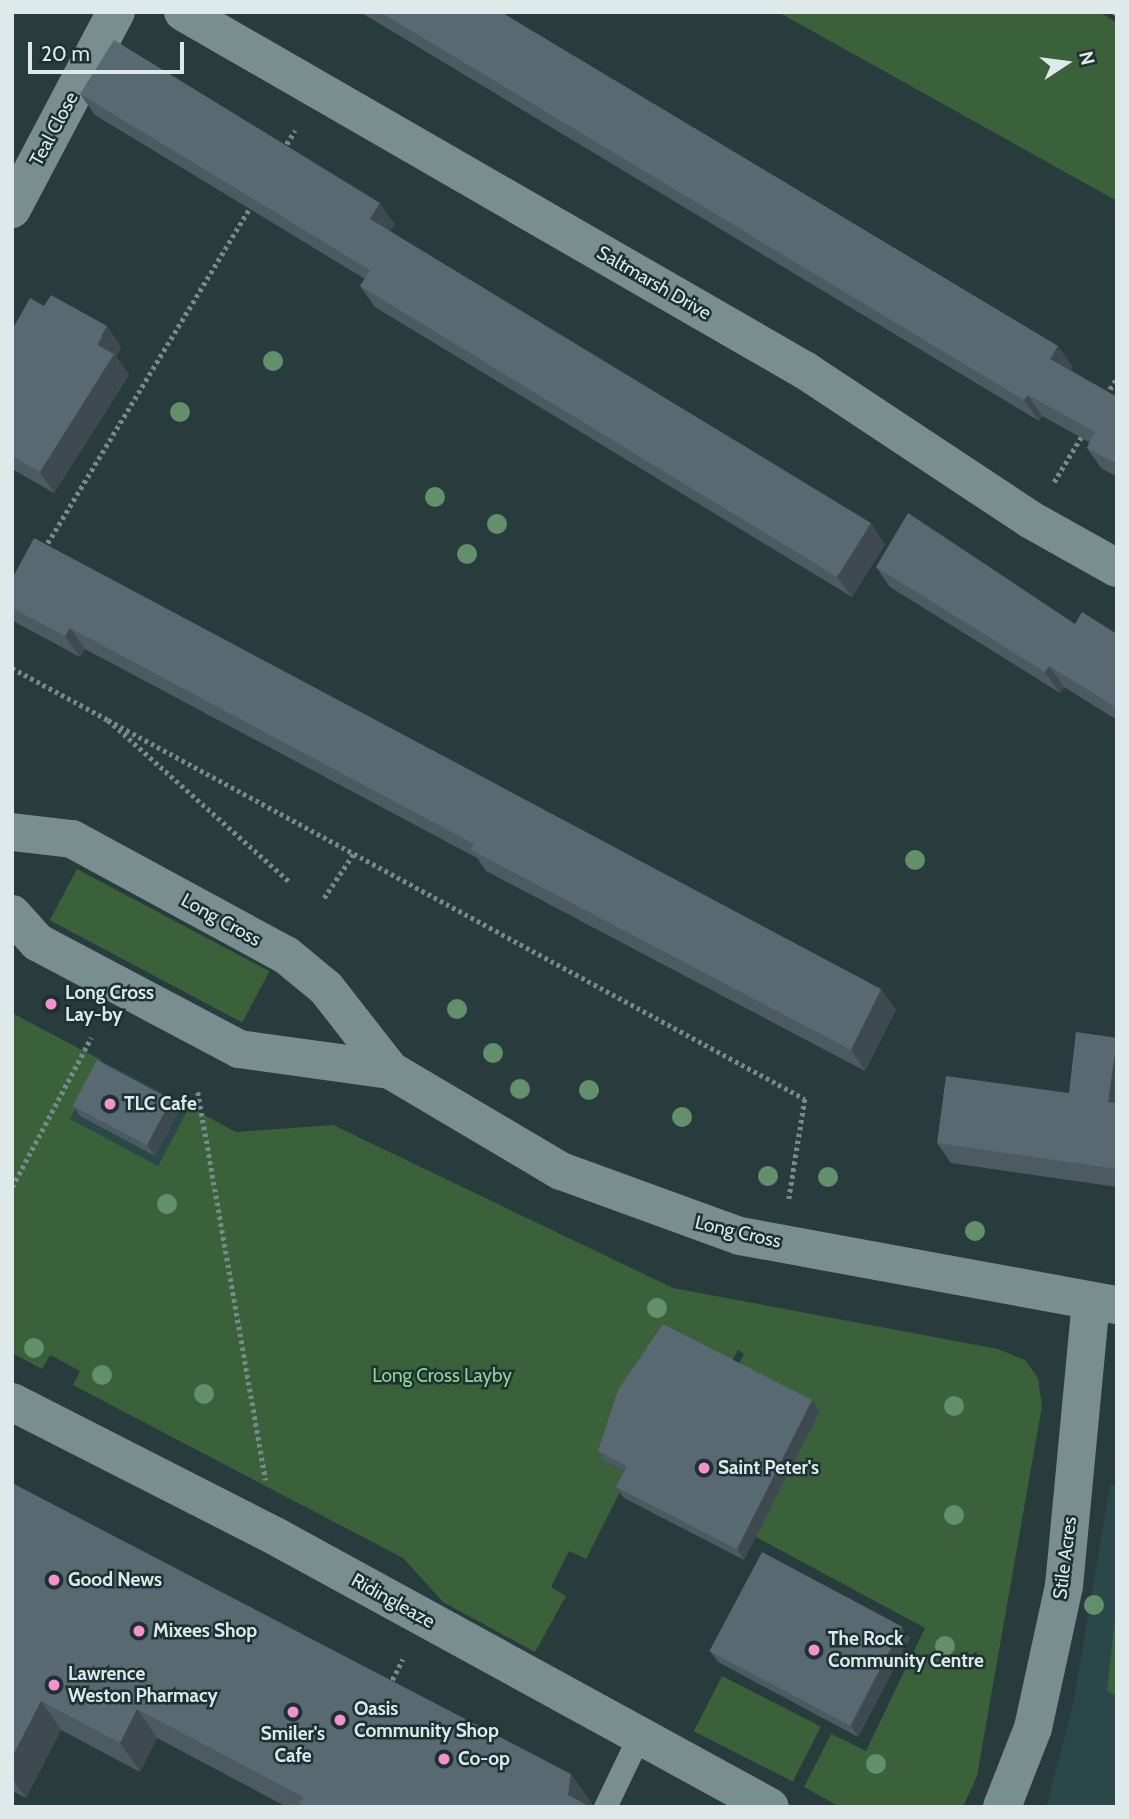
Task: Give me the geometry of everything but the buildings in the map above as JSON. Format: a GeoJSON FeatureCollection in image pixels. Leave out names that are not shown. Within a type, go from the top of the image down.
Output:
{"type":"FeatureCollection","features":[{"type":"Feature","properties":{"kind":"street","name":"Teal Close"},"geometry":{"type":"LineString","coordinates":[[12,209],[116,12]]}},
{"type":"Feature","properties":{"kind":"street","name":"Saltmarsh Drive"},"geometry":{"type":"LineString","coordinates":[[183,12],[806,371],[1031,520],[1117,568]]}},
{"type":"Feature","properties":{"kind":"street","name":"Long Cross"},"geometry":{"type":"LineString","coordinates":[[12,832],[72,839],[286,956],[326,988],[390,1070],[561,1171],[680,1219],[740,1236],[1104,1303]]}},
{"type":"Feature","properties":{"kind":"street","name":"Long Cross"},"geometry":{"type":"LineString","coordinates":[[12,914],[37,942],[239,1049],[390,1070]]}},
{"type":"Feature","properties":{"kind":"street","name":"Stile Acres"},"geometry":{"type":"LineString","coordinates":[[1002,1807],[1033,1728],[1064,1586],[1104,1303]]}},
{"type":"Feature","properties":{"kind":"street","name":"Ridingleaze"},"geometry":{"type":"LineString","coordinates":[[12,1402],[275,1536],[769,1807]]}},
{"type":"Feature","properties":{"kind":"lane"},"geometry":{"type":"LineString","coordinates":[[605,1807],[639,1736]]}},
{"type":"Feature","properties":{"kind":"path"},"geometry":{"type":"LineString","coordinates":[[277,161],[318,90]]}},
{"type":"Feature","properties":{"kind":"path"},"geometry":{"type":"LineString","coordinates":[[41,555],[257,197]]}},
{"type":"Feature","properties":{"kind":"path"},"geometry":{"type":"LineString","coordinates":[[1102,401],[1117,378]]}},
{"type":"Feature","properties":{"kind":"path"},"geometry":{"type":"LineString","coordinates":[[1031,520],[1088,425]]}},
{"type":"Feature","properties":{"kind":"path"},"geometry":{"type":"LineString","coordinates":[[12,668],[805,1099],[788,1203]]}},
{"type":"Feature","properties":{"kind":"path"},"geometry":{"type":"LineString","coordinates":[[108,720],[290,883]]}},
{"type":"Feature","properties":{"kind":"path"},"geometry":{"type":"LineString","coordinates":[[324,898],[354,853]]}},
{"type":"Feature","properties":{"kind":"path"},"geometry":{"type":"LineString","coordinates":[[12,1187],[91,1038]]}},
{"type":"Feature","properties":{"kind":"path"},"geometry":{"type":"LineString","coordinates":[[198,1091],[275,1536]]}},
{"type":"Feature","properties":{"kind":"shaded area"},"geometry":{"type":"Polygon","coordinates":[[[101,1060],[189,1107],[158,1166],[70,1119],[101,1060]]]}},
{"type":"Feature","properties":{"kind":"shaded area"},"geometry":{"type":"Polygon","coordinates":[[[1110,1484],[1117,1485],[1117,1807],[1046,1807],[1073,1705],[1110,1484]]]}},
{"type":"Feature","properties":{"kind":"green space"},"geometry":{"type":"Polygon","coordinates":[[[778,12],[1100,12],[1117,23],[1117,201],[778,12]]]}},
{"type":"Feature","properties":{"kind":"green space"},"geometry":{"type":"Polygon","coordinates":[[[77,869],[269,971],[242,1023],[50,920],[77,869]]]}},
{"type":"Feature","properties":{"kind":"green space","name":"Long Cross Layby"},"geometry":{"type":"Polygon","coordinates":[[[12,1013],[101,1060],[70,1119],[158,1166],[189,1107],[236,1132],[333,1125],[673,1288],[998,1349],[1025,1360],[1038,1378],[1042,1406],[977,1776],[963,1807],[840,1807],[804,1787],[831,1734],[866,1751],[925,1628],[756,1537],[819,1411],[736,1369],[744,1354],[738,1350],[730,1365],[605,1462],[629,1474],[586,1559],[569,1551],[551,1587],[566,1596],[535,1652],[443,1602],[403,1558],[73,1385],[80,1371],[50,1355],[42,1369],[12,1353],[12,1013]]]}},
{"type":"Feature","properties":{"kind":"green space"},"geometry":{"type":"Polygon","coordinates":[[[1117,1601],[1117,1697],[1107,1691],[1117,1601]]]}},
{"type":"Feature","properties":{"kind":"green space"},"geometry":{"type":"Polygon","coordinates":[[[722,1676],[821,1726],[793,1782],[694,1731],[722,1676]]]}},
{"type":"Feature","properties":{"kind":"place","name":"Long Cross Lay-by"},"geometry":{"type":"Point","coordinates":[51,1004]}},
{"type":"Feature","properties":{"kind":"place","name":"TLC Cafe"},"geometry":{"type":"Point","coordinates":[110,1104]}},
{"type":"Feature","properties":{"kind":"place","name":"Saint Peter's"},"geometry":{"type":"Point","coordinates":[704,1468]}},
{"type":"Feature","properties":{"kind":"place","name":"Good News"},"geometry":{"type":"Point","coordinates":[54,1580]}},
{"type":"Feature","properties":{"kind":"place","name":"Mixees Shop"},"geometry":{"type":"Point","coordinates":[139,1631]}},
{"type":"Feature","properties":{"kind":"place","name":"The Rock Community Centre"},"geometry":{"type":"Point","coordinates":[814,1650]}},
{"type":"Feature","properties":{"kind":"place","name":"Lawrence Weston Pharmacy"},"geometry":{"type":"Point","coordinates":[54,1685]}},
{"type":"Feature","properties":{"kind":"place","name":"Smiler's Cafe"},"geometry":{"type":"Point","coordinates":[293,1712]}},
{"type":"Feature","properties":{"kind":"place","name":"Oasis Community Shop"},"geometry":{"type":"Point","coordinates":[340,1720]}},
{"type":"Feature","properties":{"kind":"place","name":"Co-op"},"geometry":{"type":"Point","coordinates":[444,1759]}}]}
